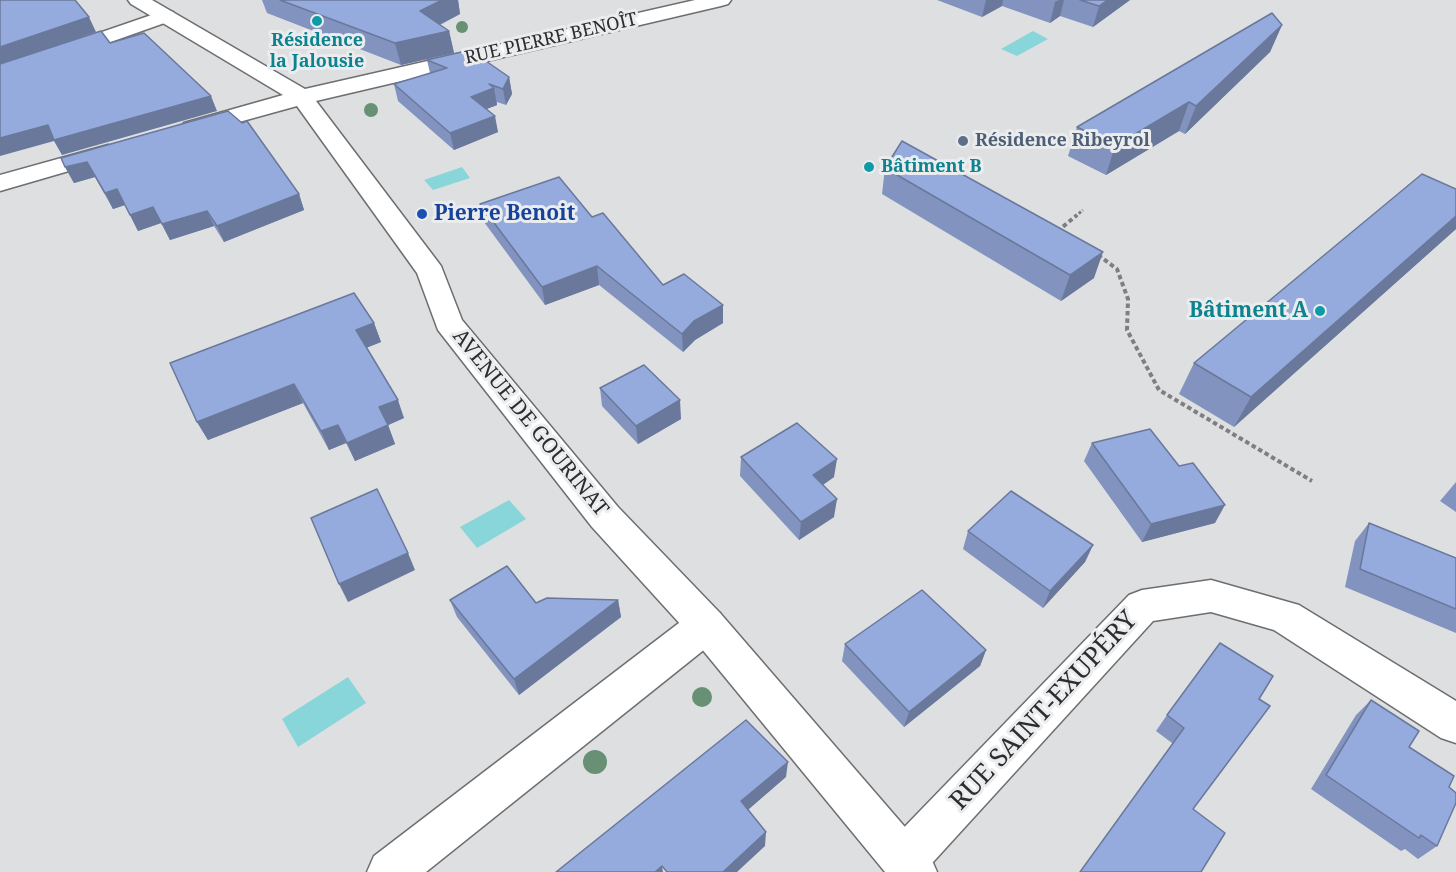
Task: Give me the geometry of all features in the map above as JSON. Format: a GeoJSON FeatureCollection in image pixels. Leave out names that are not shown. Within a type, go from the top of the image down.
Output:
{"type":"FeatureCollection","features":[{"type":"Feature","properties":{"kind":"street","name":"AVENUE DE GOURINAT"},"geometry":{"type":"LineString","coordinates":[[138,0],[302,97],[431,272],[448,323],[605,517],[706,625],[909,866]]}},
{"type":"Feature","properties":{"kind":"street","name":"RUE PIERRE BENOÎT"},"geometry":{"type":"LineString","coordinates":[[171,134],[302,97],[721,0]]}},
{"type":"Feature","properties":{"kind":"street"},"geometry":{"type":"LineString","coordinates":[[0,74],[166,16]]}},
{"type":"Feature","properties":{"kind":"street"},"geometry":{"type":"LineString","coordinates":[[0,183],[126,147]]}},
{"type":"Feature","properties":{"kind":"street","name":"RUE SAINT-EXUPÉRY"},"geometry":{"type":"LineString","coordinates":[[909,866],[1142,606],[1211,596],[1285,617],[1456,724]]}},
{"type":"Feature","properties":{"kind":"street"},"geometry":{"type":"LineString","coordinates":[[390,872],[706,625]]}},
{"type":"Feature","properties":{"kind":"path"},"geometry":{"type":"LineString","coordinates":[[1067,235],[1059,230],[1083,210]]}},
{"type":"Feature","properties":{"kind":"path"},"geometry":{"type":"LineString","coordinates":[[1092,252],[1117,269],[1128,299],[1127,330],[1159,390],[1312,481]]}},
{"type":"Feature","properties":{"kind":"water"},"geometry":{"type":"Polygon","coordinates":[[[1033,31],[1048,39],[1017,56],[1001,49],[1033,31]]]}},
{"type":"Feature","properties":{"kind":"water"},"geometry":{"type":"Polygon","coordinates":[[[462,167],[470,178],[433,190],[424,180],[462,167]]]}},
{"type":"Feature","properties":{"kind":"water"},"geometry":{"type":"Polygon","coordinates":[[[509,500],[526,519],[477,548],[460,527],[509,500]]]}},
{"type":"Feature","properties":{"kind":"water"},"geometry":{"type":"Polygon","coordinates":[[[348,677],[366,703],[298,747],[282,719],[348,677]]]}},
{"type":"Feature","properties":{"kind":"building"},"geometry":{"type":"Polygon","coordinates":[[[0,0],[75,0],[89,17],[0,47],[0,0]]]}},
{"type":"Feature","properties":{"kind":"building"},"geometry":{"type":"Polygon","coordinates":[[[280,0],[442,0],[420,11],[449,31],[395,43],[280,0]]]}},
{"type":"Feature","properties":{"kind":"building"},"geometry":{"type":"Polygon","coordinates":[[[1080,0],[1108,0],[1099,6],[1080,0]]]}},
{"type":"Feature","properties":{"kind":"building"},"geometry":{"type":"Polygon","coordinates":[[[1272,13],[1282,25],[1196,106],[1189,102],[1115,146],[1077,127],[1272,13]]]}},
{"type":"Feature","properties":{"kind":"building"},"geometry":{"type":"Polygon","coordinates":[[[101,31],[110,43],[144,33],[211,96],[54,140],[48,125],[0,138],[0,64],[101,31]]]}},
{"type":"Feature","properties":{"kind":"building"},"geometry":{"type":"Polygon","coordinates":[[[470,50],[509,77],[503,89],[489,84],[494,88],[471,97],[495,116],[450,133],[394,84],[447,68],[427,60],[470,50]]]}},
{"type":"Feature","properties":{"kind":"building"},"geometry":{"type":"Polygon","coordinates":[[[228,111],[242,123],[247,121],[299,194],[217,226],[207,211],[162,224],[153,207],[130,215],[117,189],[105,193],[87,162],[65,167],[61,158],[228,111]]]}},
{"type":"Feature","properties":{"kind":"building"},"geometry":{"type":"Polygon","coordinates":[[[902,141],[1103,252],[1070,275],[885,168],[902,141]]]}},
{"type":"Feature","properties":{"kind":"building"},"geometry":{"type":"Polygon","coordinates":[[[1422,174],[1456,189],[1456,216],[1251,397],[1194,363],[1422,174]]]}},
{"type":"Feature","properties":{"kind":"building"},"geometry":{"type":"Polygon","coordinates":[[[559,177],[592,217],[603,213],[663,285],[684,274],[723,305],[694,321],[682,334],[597,266],[542,287],[480,204],[559,177]]]}},
{"type":"Feature","properties":{"kind":"building"},"geometry":{"type":"Polygon","coordinates":[[[354,293],[374,323],[356,330],[398,400],[379,407],[388,425],[347,443],[338,425],[321,431],[294,384],[197,422],[170,363],[354,293]]]}},
{"type":"Feature","properties":{"kind":"building"},"geometry":{"type":"Polygon","coordinates":[[[644,365],[680,400],[636,426],[600,388],[644,365]]]}},
{"type":"Feature","properties":{"kind":"building"},"geometry":{"type":"Polygon","coordinates":[[[797,423],[837,459],[813,475],[837,499],[801,522],[741,457],[797,423]]]}},
{"type":"Feature","properties":{"kind":"building"},"geometry":{"type":"Polygon","coordinates":[[[1150,429],[1179,466],[1193,463],[1225,505],[1151,524],[1092,443],[1150,429]]]}},
{"type":"Feature","properties":{"kind":"building"},"geometry":{"type":"Polygon","coordinates":[[[377,489],[408,553],[339,584],[311,518],[377,489]]]}},
{"type":"Feature","properties":{"kind":"building"},"geometry":{"type":"Polygon","coordinates":[[[1011,491],[1093,545],[1050,591],[968,531],[1011,491]]]}},
{"type":"Feature","properties":{"kind":"building"},"geometry":{"type":"Polygon","coordinates":[[[1369,523],[1456,558],[1456,609],[1360,569],[1369,523]]]}},
{"type":"Feature","properties":{"kind":"building"},"geometry":{"type":"Polygon","coordinates":[[[507,566],[536,603],[547,598],[618,600],[514,679],[450,600],[507,566]]]}},
{"type":"Feature","properties":{"kind":"building"},"geometry":{"type":"Polygon","coordinates":[[[922,590],[986,650],[909,712],[845,644],[922,590]]]}},
{"type":"Feature","properties":{"kind":"building"},"geometry":{"type":"Polygon","coordinates":[[[1220,643],[1273,676],[1259,699],[1270,706],[1193,809],[1225,833],[1201,872],[1080,872],[1184,728],[1167,715],[1220,643]]]}},
{"type":"Feature","properties":{"kind":"building"},"geometry":{"type":"Polygon","coordinates":[[[1371,700],[1419,731],[1409,747],[1454,776],[1449,787],[1456,793],[1456,803],[1437,846],[1421,835],[1419,838],[1326,775],[1371,700]]]}},
{"type":"Feature","properties":{"kind":"building"},"geometry":{"type":"Polygon","coordinates":[[[746,720],[788,762],[741,801],[766,832],[723,872],[667,872],[662,866],[655,872],[556,872],[746,720]]]}},
{"type":"Feature","properties":{"kind":"place","name":"Résidence la Jalousie"},"geometry":{"type":"Point","coordinates":[317,21]}},
{"type":"Feature","properties":{"kind":"place","name":"Résidence Ribeyrol"},"geometry":{"type":"Point","coordinates":[963,141]}},
{"type":"Feature","properties":{"kind":"place","name":"Bâtiment B"},"geometry":{"type":"Point","coordinates":[869,167]}},
{"type":"Feature","properties":{"kind":"place","name":"Pierre Benoit"},"geometry":{"type":"Point","coordinates":[422,214]}},
{"type":"Feature","properties":{"kind":"place","name":"Bâtiment A"},"geometry":{"type":"Point","coordinates":[1320,311]}}]}
